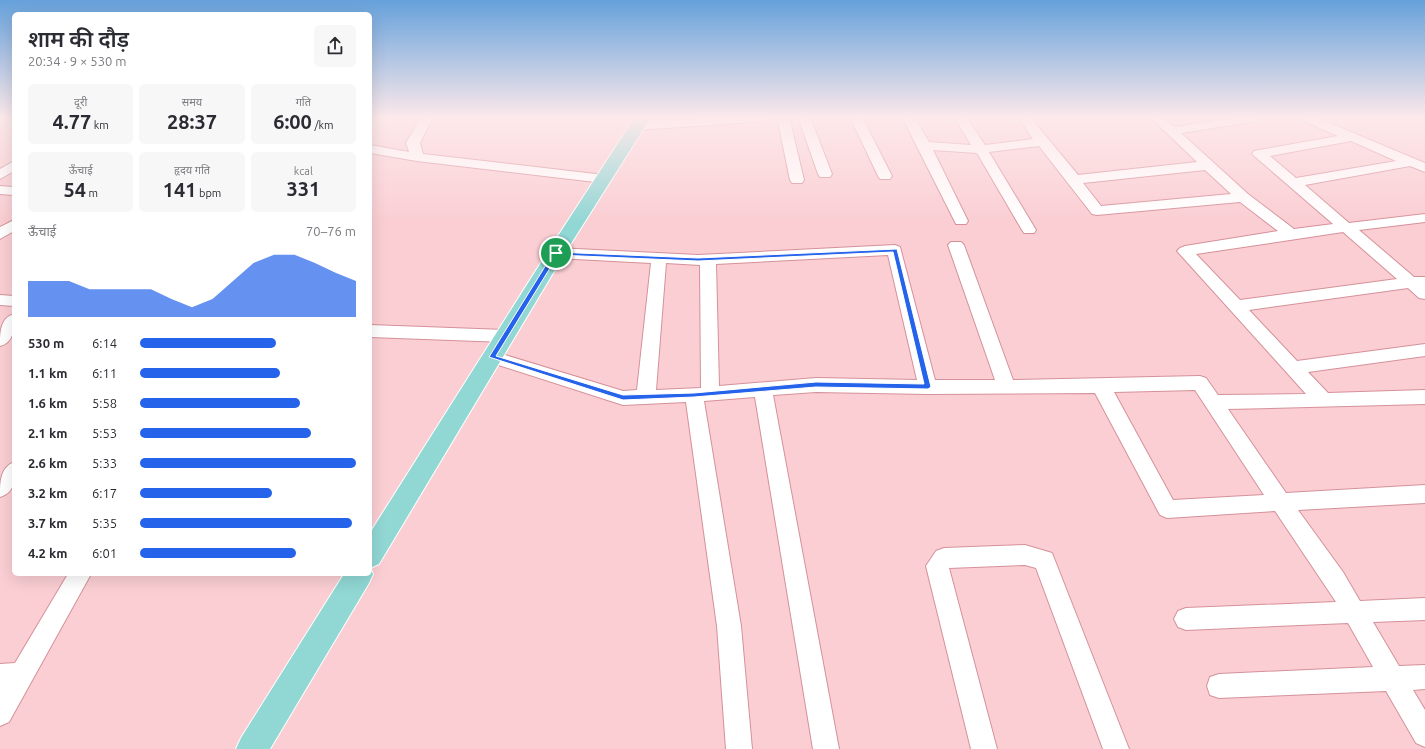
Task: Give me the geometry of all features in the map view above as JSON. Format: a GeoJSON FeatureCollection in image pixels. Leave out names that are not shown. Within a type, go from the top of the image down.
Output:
{"type":"FeatureCollection","features":[{"type":"Feature","properties":{"kind":"main road"},"geometry":{"type":"LineString","coordinates":[[372,553],[556,253],[621,152]]}},
{"type":"Feature","properties":{"kind":"main road"},"geometry":{"type":"LineString","coordinates":[[252,749],[358,576]]}},
{"type":"Feature","properties":{"kind":"street"},"geometry":{"type":"LineString","coordinates":[[416,152],[417,157]]}},
{"type":"Feature","properties":{"kind":"street"},"geometry":{"type":"LineString","coordinates":[[791,152],[797,180]]}},
{"type":"Feature","properties":{"kind":"street"},"geometry":{"type":"LineString","coordinates":[[817,152],[825,174]]}},
{"type":"Feature","properties":{"kind":"street"},"geometry":{"type":"LineString","coordinates":[[873,152],[885,176]]}},
{"type":"Feature","properties":{"kind":"street"},"geometry":{"type":"LineString","coordinates":[[927,152],[961,221]]}},
{"type":"Feature","properties":{"kind":"street"},"geometry":{"type":"LineString","coordinates":[[983,152],[1029,230]]}},
{"type":"Feature","properties":{"kind":"street"},"geometry":{"type":"LineString","coordinates":[[1050,152],[1097,211],[1243,197]]}},
{"type":"Feature","properties":{"kind":"street"},"geometry":{"type":"LineString","coordinates":[[1195,152],[1243,197],[1291,234]]}},
{"type":"Feature","properties":{"kind":"street"},"geometry":{"type":"LineString","coordinates":[[1269,152],[1258,154],[1347,228],[1421,286]]}},
{"type":"Feature","properties":{"kind":"street"},"geometry":{"type":"LineString","coordinates":[[1388,152],[1425,168]]}},
{"type":"Feature","properties":{"kind":"street"},"geometry":{"type":"LineString","coordinates":[[373,153],[604,179]]}},
{"type":"Feature","properties":{"kind":"street"},"geometry":{"type":"LineString","coordinates":[[1294,183],[1412,162]]}},
{"type":"Feature","properties":{"kind":"street"},"geometry":{"type":"LineString","coordinates":[[1074,180],[1210,165]]}},
{"type":"Feature","properties":{"kind":"street"},"geometry":{"type":"LineString","coordinates":[[0,175],[12,166]]}},
{"type":"Feature","properties":{"kind":"street"},"geometry":{"type":"LineString","coordinates":[[0,190],[12,191]]}},
{"type":"Feature","properties":{"kind":"street"},"geometry":{"type":"LineString","coordinates":[[1323,400],[1185,251],[1291,234],[1421,221]]}},
{"type":"Feature","properties":{"kind":"street"},"geometry":{"type":"LineString","coordinates":[[0,234],[12,225]]}},
{"type":"Feature","properties":{"kind":"street"},"geometry":{"type":"LineString","coordinates":[[956,244],[1007,386]]}},
{"type":"Feature","properties":{"kind":"street"},"geometry":{"type":"LineString","coordinates":[[556,253],[708,259],[895,250],[928,387]]}},
{"type":"Feature","properties":{"kind":"street"},"geometry":{"type":"LineString","coordinates":[[646,396],[660,258]]}},
{"type":"Feature","properties":{"kind":"street"},"geometry":{"type":"LineString","coordinates":[[708,259],[702,394],[729,626],[739,749]]}},
{"type":"Feature","properties":{"kind":"street"},"geometry":{"type":"LineString","coordinates":[[1235,306],[1421,286]]}},
{"type":"Feature","properties":{"kind":"street"},"geometry":{"type":"LineString","coordinates":[[0,340],[12,323]]}},
{"type":"Feature","properties":{"kind":"street"},"geometry":{"type":"LineString","coordinates":[[372,331],[506,336]]}},
{"type":"Feature","properties":{"kind":"street"},"geometry":{"type":"LineString","coordinates":[[1292,368],[1425,350]]}},
{"type":"Feature","properties":{"kind":"street"},"geometry":{"type":"LineString","coordinates":[[492,357],[623,398],[702,394],[816,385],[928,387],[1102,386],[1200,382],[1335,579],[1425,734]]}},
{"type":"Feature","properties":{"kind":"street"},"geometry":{"type":"LineString","coordinates":[[1102,386],[1167,509],[1425,494]]}},
{"type":"Feature","properties":{"kind":"street"},"geometry":{"type":"LineString","coordinates":[[763,388],[826,749]]}},
{"type":"Feature","properties":{"kind":"street"},"geometry":{"type":"LineString","coordinates":[[1213,402],[1425,397]]}},
{"type":"Feature","properties":{"kind":"street"},"geometry":{"type":"LineString","coordinates":[[0,489],[12,473]]}},
{"type":"Feature","properties":{"kind":"street"},"geometry":{"type":"LineString","coordinates":[[984,749],[937,566],[944,558],[1025,555],[1044,560],[1116,749]]}},
{"type":"Feature","properties":{"kind":"street"},"geometry":{"type":"LineString","coordinates":[[0,713],[11,675],[79,576]]}},
{"type":"Feature","properties":{"kind":"street"},"geometry":{"type":"LineString","coordinates":[[1186,619],[1425,609]]}},
{"type":"Feature","properties":{"kind":"street"},"geometry":{"type":"LineString","coordinates":[[1219,686],[1425,677]]}},
{"type":"Feature","properties":{"kind":"route"},"geometry":{"type":"LineString","coordinates":[[895,250],[928,387],[816,385],[763,388],[694,395],[623,398],[492,357],[556,253],[698,260],[895,250]]}}]}
